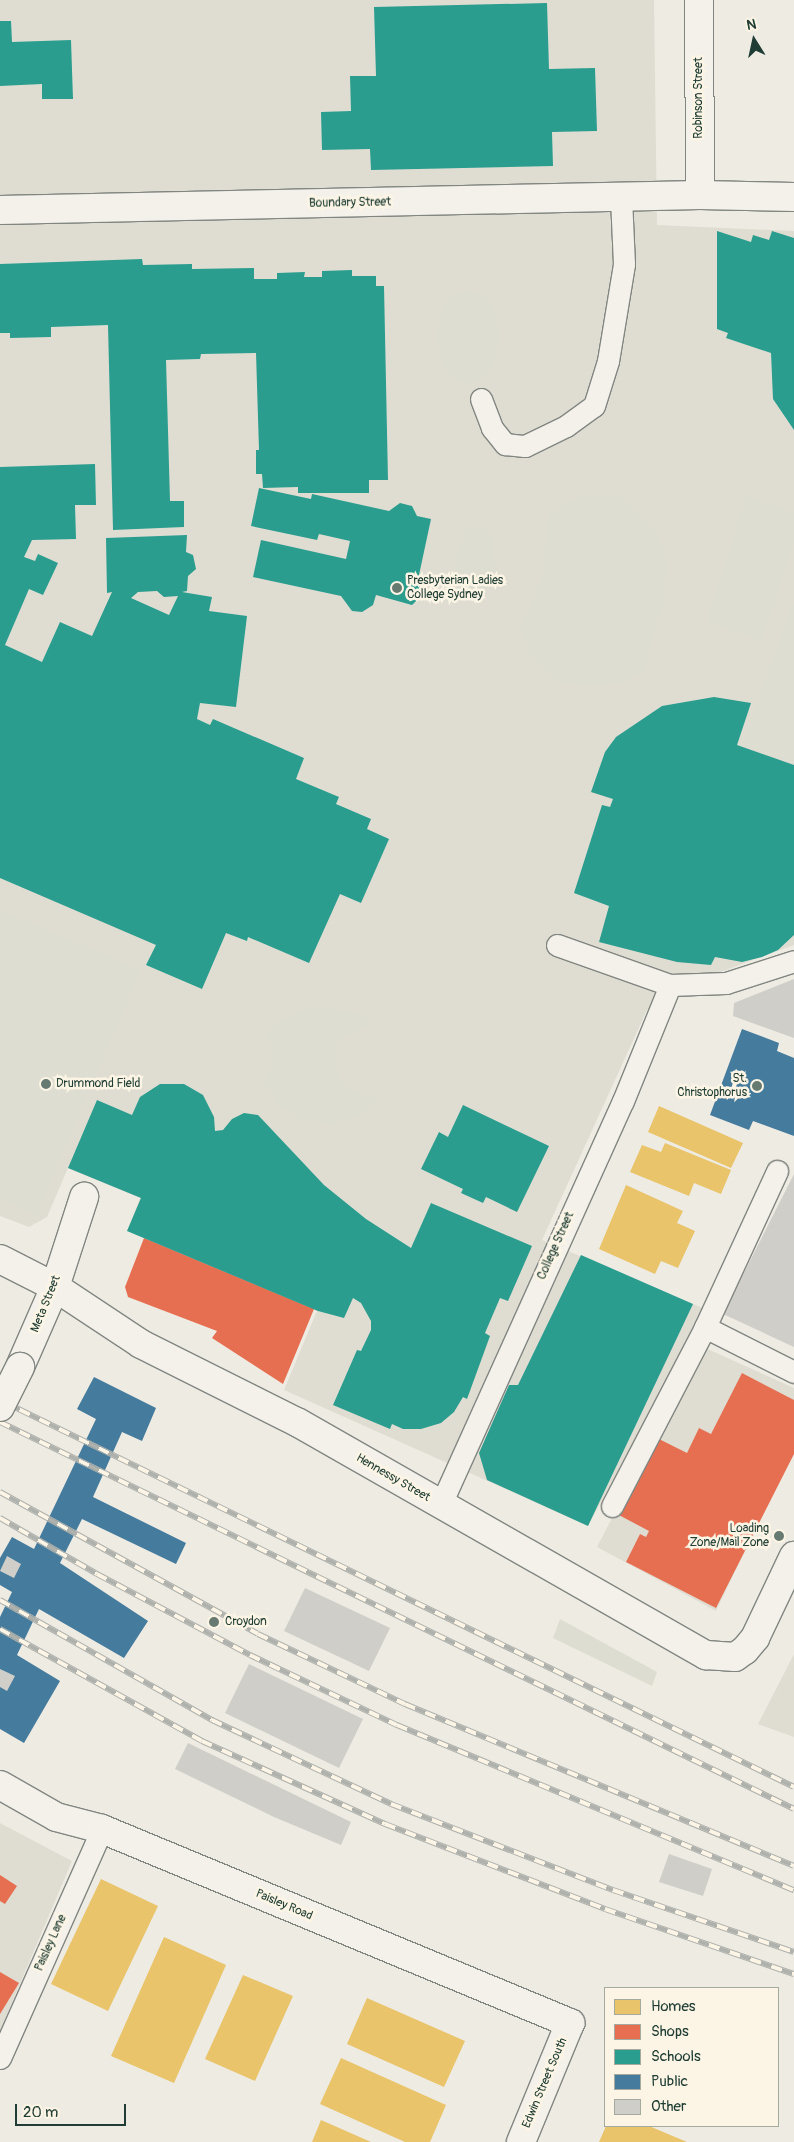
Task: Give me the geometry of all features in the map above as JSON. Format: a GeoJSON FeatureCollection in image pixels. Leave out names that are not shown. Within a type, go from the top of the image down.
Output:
{"type":"FeatureCollection","features":[{"type":"Feature","properties":{"kind":"street","name":"Robinson Street"},"geometry":{"type":"LineString","coordinates":[[699,0],[700,196]]}},
{"type":"Feature","properties":{"kind":"street","name":"Boundary Street"},"geometry":{"type":"LineString","coordinates":[[0,210],[621,197],[794,197]]}},
{"type":"Feature","properties":{"kind":"street","name":"Meta Street"},"geometry":{"type":"LineString","coordinates":[[0,1407],[20,1367],[55,1287],[84,1197]]}},
{"type":"Feature","properties":{"kind":"street","name":"Hennessy Street"},"geometry":{"type":"LineString","coordinates":[[0,1259],[55,1287],[141,1344],[297,1422],[440,1506],[706,1655],[735,1658],[755,1638],[794,1556]]}},
{"type":"Feature","properties":{"kind":"street","name":"Paisley Road"},"geometry":{"type":"LineString","coordinates":[[0,1785],[56,1817],[102,1829],[570,2023]]}},
{"type":"Feature","properties":{"kind":"street","name":"Edwin Street South"},"geometry":{"type":"LineString","coordinates":[[520,2142],[570,2023]]}},
{"type":"Feature","properties":{"kind":"lane"},"geometry":{"type":"LineString","coordinates":[[481,399],[492,428],[505,444],[525,446],[594,406],[608,361],[624,264],[621,197]]}},
{"type":"Feature","properties":{"kind":"lane"},"geometry":{"type":"LineString","coordinates":[[557,945],[670,985],[726,983],[794,961]]}},
{"type":"Feature","properties":{"kind":"lane","name":"College Street"},"geometry":{"type":"LineString","coordinates":[[440,1506],[623,1101],[670,985]]}},
{"type":"Feature","properties":{"kind":"lane"},"geometry":{"type":"LineString","coordinates":[[612,1506],[705,1327],[777,1171]]}},
{"type":"Feature","properties":{"kind":"lane"},"geometry":{"type":"LineString","coordinates":[[705,1327],[794,1372]]}},
{"type":"Feature","properties":{"kind":"lane","name":"Paisley Lane"},"geometry":{"type":"LineString","coordinates":[[0,2058],[102,1829]]}},
{"type":"Feature","properties":{"kind":"shaded area","name":"Presbyterian Ladies College Sydney"},"geometry":{"type":"Polygon","coordinates":[[[0,0],[654,0],[657,225],[794,231],[794,945],[704,978],[647,1010],[542,1240],[705,1309],[588,1526],[284,1390],[317,1311],[127,1231],[140,1198],[68,1168],[47,1217],[29,1227],[0,1216],[0,0]]]}},
{"type":"Feature","properties":{"kind":"shaded area"},"geometry":{"type":"Polygon","coordinates":[[[470,290],[484,296],[495,311],[500,342],[495,362],[486,377],[467,385],[451,378],[444,370],[436,337],[442,305],[452,295],[470,290]]]}},
{"type":"Feature","properties":{"kind":"shaded area"},"geometry":{"type":"Polygon","coordinates":[[[621,496],[653,527],[667,557],[663,604],[643,671],[625,681],[591,685],[557,681],[529,651],[520,627],[542,580],[548,514],[579,497],[621,496]]]}},
{"type":"Feature","properties":{"kind":"shaded area"},"geometry":{"type":"Polygon","coordinates":[[[747,497],[794,513],[794,541],[762,640],[706,621],[747,497]]]}},
{"type":"Feature","properties":{"kind":"shaded area"},"geometry":{"type":"Polygon","coordinates":[[[482,524],[493,535],[495,567],[487,587],[476,595],[469,594],[459,587],[456,558],[467,530],[482,524]]]}},
{"type":"Feature","properties":{"kind":"shaded area"},"geometry":{"type":"Polygon","coordinates":[[[792,605],[794,606],[794,762],[743,745],[792,605]]]}},
{"type":"Feature","properties":{"kind":"shaded area","name":"Drummond Field"},"geometry":{"type":"Polygon","coordinates":[[[0,910],[141,970],[36,1214],[0,1198],[0,910]]]}},
{"type":"Feature","properties":{"kind":"shaded area"},"geometry":{"type":"Polygon","coordinates":[[[325,1006],[368,1016],[369,1024],[341,1038],[333,1053],[338,1077],[357,1093],[380,1100],[361,1114],[332,1125],[297,1118],[277,1103],[263,1081],[273,1070],[273,1054],[267,1033],[295,1011],[325,1006]]]}},
{"type":"Feature","properties":{"kind":"shaded area"},"geometry":{"type":"Polygon","coordinates":[[[701,1346],[794,1388],[794,1449],[716,1611],[597,1547],[701,1346]]]}},
{"type":"Feature","properties":{"kind":"shaded area"},"geometry":{"type":"Polygon","coordinates":[[[560,1619],[657,1672],[652,1686],[553,1638],[560,1619]]]}},
{"type":"Feature","properties":{"kind":"shaded area"},"geometry":{"type":"Polygon","coordinates":[[[794,1654],[794,1737],[758,1724],[794,1654]]]}},
{"type":"Feature","properties":{"kind":"shaded area"},"geometry":{"type":"Polygon","coordinates":[[[0,1823],[72,1861],[0,2031],[0,1823]]]}},
{"type":"Feature","properties":{"kind":"building: Homes"},"geometry":{"type":"Polygon","coordinates":[[[659,1106],[743,1143],[731,1168],[648,1132],[659,1106]]]}},
{"type":"Feature","properties":{"kind":"building: Homes"},"geometry":{"type":"Polygon","coordinates":[[[665,1143],[731,1170],[721,1194],[694,1183],[689,1196],[630,1172],[642,1145],[661,1152],[665,1143]]]}},
{"type":"Feature","properties":{"kind":"building: Homes"},"geometry":{"type":"Polygon","coordinates":[[[626,1185],[683,1211],[677,1223],[695,1231],[678,1268],[661,1261],[655,1274],[599,1249],[626,1185]]]}},
{"type":"Feature","properties":{"kind":"building: Homes"},"geometry":{"type":"Polygon","coordinates":[[[101,1879],[158,1906],[108,2011],[51,1984],[101,1879]]]}},
{"type":"Feature","properties":{"kind":"building: Homes"},"geometry":{"type":"Polygon","coordinates":[[[164,1937],[226,1965],[174,2083],[111,2056],[164,1937]]]}},
{"type":"Feature","properties":{"kind":"building: Homes"},"geometry":{"type":"Polygon","coordinates":[[[243,1975],[293,1996],[255,2081],[205,2059],[243,1975]]]}},
{"type":"Feature","properties":{"kind":"building: Homes"},"geometry":{"type":"Polygon","coordinates":[[[367,1998],[465,2041],[444,2087],[347,2044],[367,1998]]]}},
{"type":"Feature","properties":{"kind":"building: Homes"},"geometry":{"type":"Polygon","coordinates":[[[341,2058],[446,2105],[430,2142],[405,2142],[320,2104],[341,2058]]]}},
{"type":"Feature","properties":{"kind":"building: Homes"},"geometry":{"type":"Polygon","coordinates":[[[321,2120],[371,2142],[312,2142],[321,2120]]]}},
{"type":"Feature","properties":{"kind":"building: Homes"},"geometry":{"type":"Polygon","coordinates":[[[606,2127],[651,2127],[687,2142],[599,2142],[606,2127]]]}},
{"type":"Feature","properties":{"kind":"building: Shops"},"geometry":{"type":"Polygon","coordinates":[[[144,1238],[314,1309],[283,1384],[212,1338],[217,1331],[128,1297],[125,1287],[144,1238]]]}},
{"type":"Feature","properties":{"kind":"building: Shops"},"geometry":{"type":"Polygon","coordinates":[[[742,1373],[794,1400],[794,1454],[716,1608],[626,1562],[640,1534],[646,1537],[649,1531],[617,1514],[657,1438],[687,1453],[699,1428],[711,1434],[742,1373]]]}},
{"type":"Feature","properties":{"kind":"building: Shops"},"geometry":{"type":"Polygon","coordinates":[[[0,1875],[17,1886],[5,1904],[0,1901],[0,1875]]]}},
{"type":"Feature","properties":{"kind":"building: Shops"},"geometry":{"type":"Polygon","coordinates":[[[0,1972],[19,1983],[0,2014],[0,1972]]]}},
{"type":"Feature","properties":{"kind":"building: Schools"},"geometry":{"type":"Polygon","coordinates":[[[547,3],[549,69],[595,68],[597,131],[552,132],[553,166],[371,170],[370,149],[322,150],[321,112],[351,111],[350,76],[376,76],[374,7],[547,3]]]}},
{"type":"Feature","properties":{"kind":"building: Schools"},"geometry":{"type":"Polygon","coordinates":[[[0,21],[11,21],[12,42],[71,40],[73,99],[42,99],[42,84],[0,86],[0,21]]]}},
{"type":"Feature","properties":{"kind":"building: Schools"},"geometry":{"type":"Polygon","coordinates":[[[717,231],[751,242],[753,235],[769,240],[772,231],[794,238],[794,430],[773,399],[771,353],[726,338],[728,333],[717,329],[717,231]]]}},
{"type":"Feature","properties":{"kind":"building: Schools"},"geometry":{"type":"Polygon","coordinates":[[[142,259],[143,265],[192,264],[192,269],[254,268],[254,279],[277,279],[277,273],[305,272],[304,277],[322,277],[322,271],[352,270],[352,276],[376,276],[376,286],[384,286],[388,480],[369,480],[369,493],[298,493],[298,487],[263,488],[262,474],[256,474],[256,450],[259,450],[256,353],[201,354],[200,359],[166,360],[170,501],[184,501],[184,527],[113,530],[108,325],[51,327],[51,337],[10,338],[10,333],[0,333],[0,264],[142,259]]]}},
{"type":"Feature","properties":{"kind":"building: Schools"},"geometry":{"type":"Polygon","coordinates":[[[95,464],[96,505],[75,505],[76,539],[32,540],[24,557],[35,561],[38,554],[58,563],[43,595],[29,589],[5,645],[42,662],[60,622],[92,636],[112,592],[107,593],[106,538],[187,535],[186,552],[193,555],[196,569],[188,576],[187,591],[182,592],[212,597],[209,611],[247,616],[236,707],[200,703],[197,719],[210,725],[213,719],[304,758],[296,779],[339,797],[336,804],[371,819],[367,829],[389,839],[361,903],[340,894],[309,963],[248,937],[247,941],[226,933],[202,989],[146,965],[156,945],[0,878],[0,467],[95,464]],[[157,591],[138,592],[131,598],[169,615],[178,596],[164,597],[157,591]]]}},
{"type":"Feature","properties":{"kind":"building: Schools"},"geometry":{"type":"Polygon","coordinates":[[[259,488],[311,499],[312,494],[389,511],[400,503],[412,506],[417,516],[431,519],[419,575],[426,585],[423,594],[412,605],[376,595],[373,605],[362,612],[352,611],[341,596],[253,577],[261,540],[346,559],[350,541],[319,534],[317,540],[251,526],[259,488]]]}},
{"type":"Feature","properties":{"kind":"building: Schools"},"geometry":{"type":"Polygon","coordinates":[[[714,697],[751,703],[737,745],[794,765],[794,935],[778,950],[762,957],[742,962],[715,957],[711,965],[677,962],[599,942],[609,906],[574,893],[602,805],[610,807],[613,799],[591,792],[605,752],[616,737],[662,706],[714,697]]]}},
{"type":"Feature","properties":{"kind":"building: Schools"},"geometry":{"type":"Polygon","coordinates":[[[160,1084],[184,1084],[203,1095],[214,1117],[215,1131],[223,1130],[232,1119],[244,1113],[258,1115],[324,1185],[366,1219],[411,1248],[431,1203],[532,1246],[508,1301],[500,1298],[485,1333],[490,1336],[467,1399],[463,1397],[454,1412],[441,1423],[421,1429],[403,1429],[392,1424],[390,1429],[333,1405],[357,1350],[361,1351],[371,1330],[371,1321],[361,1303],[353,1298],[344,1318],[318,1311],[127,1231],[141,1198],[68,1168],[97,1100],[132,1115],[140,1097],[160,1084]]]}},
{"type":"Feature","properties":{"kind":"building: Schools"},"geometry":{"type":"Polygon","coordinates":[[[463,1105],[549,1146],[517,1212],[486,1197],[483,1203],[461,1193],[463,1189],[421,1169],[439,1132],[448,1137],[463,1105]]]}},
{"type":"Feature","properties":{"kind":"building: Schools"},"geometry":{"type":"Polygon","coordinates":[[[581,1255],[693,1304],[588,1526],[487,1480],[479,1453],[509,1385],[518,1385],[581,1255]]]}},
{"type":"Feature","properties":{"kind":"building: Public","name":"St. Christophorus"},"geometry":{"type":"Polygon","coordinates":[[[742,1029],[779,1043],[777,1051],[794,1058],[794,1136],[753,1121],[749,1130],[710,1115],[742,1029]]]}},
{"type":"Feature","properties":{"kind":"building: Public"},"geometry":{"type":"Polygon","coordinates":[[[94,1377],[156,1408],[142,1441],[122,1432],[93,1497],[186,1543],[176,1564],[82,1519],[60,1563],[148,1621],[124,1658],[39,1609],[17,1655],[60,1681],[24,1743],[0,1729],[0,1617],[12,1592],[0,1585],[0,1558],[12,1537],[34,1549],[96,1419],[77,1409],[94,1377]]]}},
{"type":"Feature","properties":{"kind":"building: Other"},"geometry":{"type":"Polygon","coordinates":[[[794,979],[794,1038],[733,1016],[734,1003],[794,979]]]}},
{"type":"Feature","properties":{"kind":"building: Other"},"geometry":{"type":"Polygon","coordinates":[[[794,1174],[794,1347],[723,1314],[794,1174]]]}},
{"type":"Feature","properties":{"kind":"building: Other"},"geometry":{"type":"Polygon","coordinates":[[[7,1556],[21,1564],[14,1578],[0,1571],[7,1556]]]}},
{"type":"Feature","properties":{"kind":"building: Other"},"geometry":{"type":"Polygon","coordinates":[[[305,1588],[390,1628],[369,1671],[284,1631],[305,1588]]]}},
{"type":"Feature","properties":{"kind":"building: Other"},"geometry":{"type":"Polygon","coordinates":[[[249,1664],[363,1719],[339,1768],[225,1713],[249,1664]]]}},
{"type":"Feature","properties":{"kind":"building: Other"},"geometry":{"type":"Polygon","coordinates":[[[0,1669],[15,1676],[7,1691],[0,1687],[0,1669]]]}},
{"type":"Feature","properties":{"kind":"building: Other"},"geometry":{"type":"Polygon","coordinates":[[[188,1743],[351,1822],[341,1845],[274,1817],[175,1769],[188,1743]]]}},
{"type":"Feature","properties":{"kind":"building: Other"},"geometry":{"type":"Polygon","coordinates":[[[669,1854],[712,1869],[703,1896],[659,1882],[669,1854]]]}},
{"type":"Feature","properties":{"kind":"railway"},"geometry":{"type":"LineString","coordinates":[[0,1400],[794,1787]]}},
{"type":"Feature","properties":{"kind":"railway"},"geometry":{"type":"LineString","coordinates":[[0,1422],[794,1809]]}},
{"type":"Feature","properties":{"kind":"railway"},"geometry":{"type":"LineString","coordinates":[[0,1492],[258,1634],[405,1704],[794,1866]]}},
{"type":"Feature","properties":{"kind":"railway"},"geometry":{"type":"LineString","coordinates":[[0,1518],[97,1574],[250,1655],[397,1725],[794,1890]]}},
{"type":"Feature","properties":{"kind":"railway"},"geometry":{"type":"LineString","coordinates":[[0,1600],[212,1720],[391,1804],[613,1890],[794,1952]]}},
{"type":"Feature","properties":{"kind":"railway"},"geometry":{"type":"LineString","coordinates":[[0,1629],[202,1741],[385,1824],[605,1909],[794,1974]]}},
{"type":"Feature","properties":{"kind":"place","name":"Presbyterian Ladies College Sydney"},"geometry":{"type":"Point","coordinates":[397,588]}},
{"type":"Feature","properties":{"kind":"place","name":"Drummond Field"},"geometry":{"type":"Point","coordinates":[46,1084]}},
{"type":"Feature","properties":{"kind":"place","name":"St. Christophorus"},"geometry":{"type":"Point","coordinates":[757,1086]}},
{"type":"Feature","properties":{"kind":"place","name":"Loading Zone/Mail Zone"},"geometry":{"type":"Point","coordinates":[779,1536]}},
{"type":"Feature","properties":{"kind":"place","name":"Croydon"},"geometry":{"type":"Point","coordinates":[214,1622]}}]}
